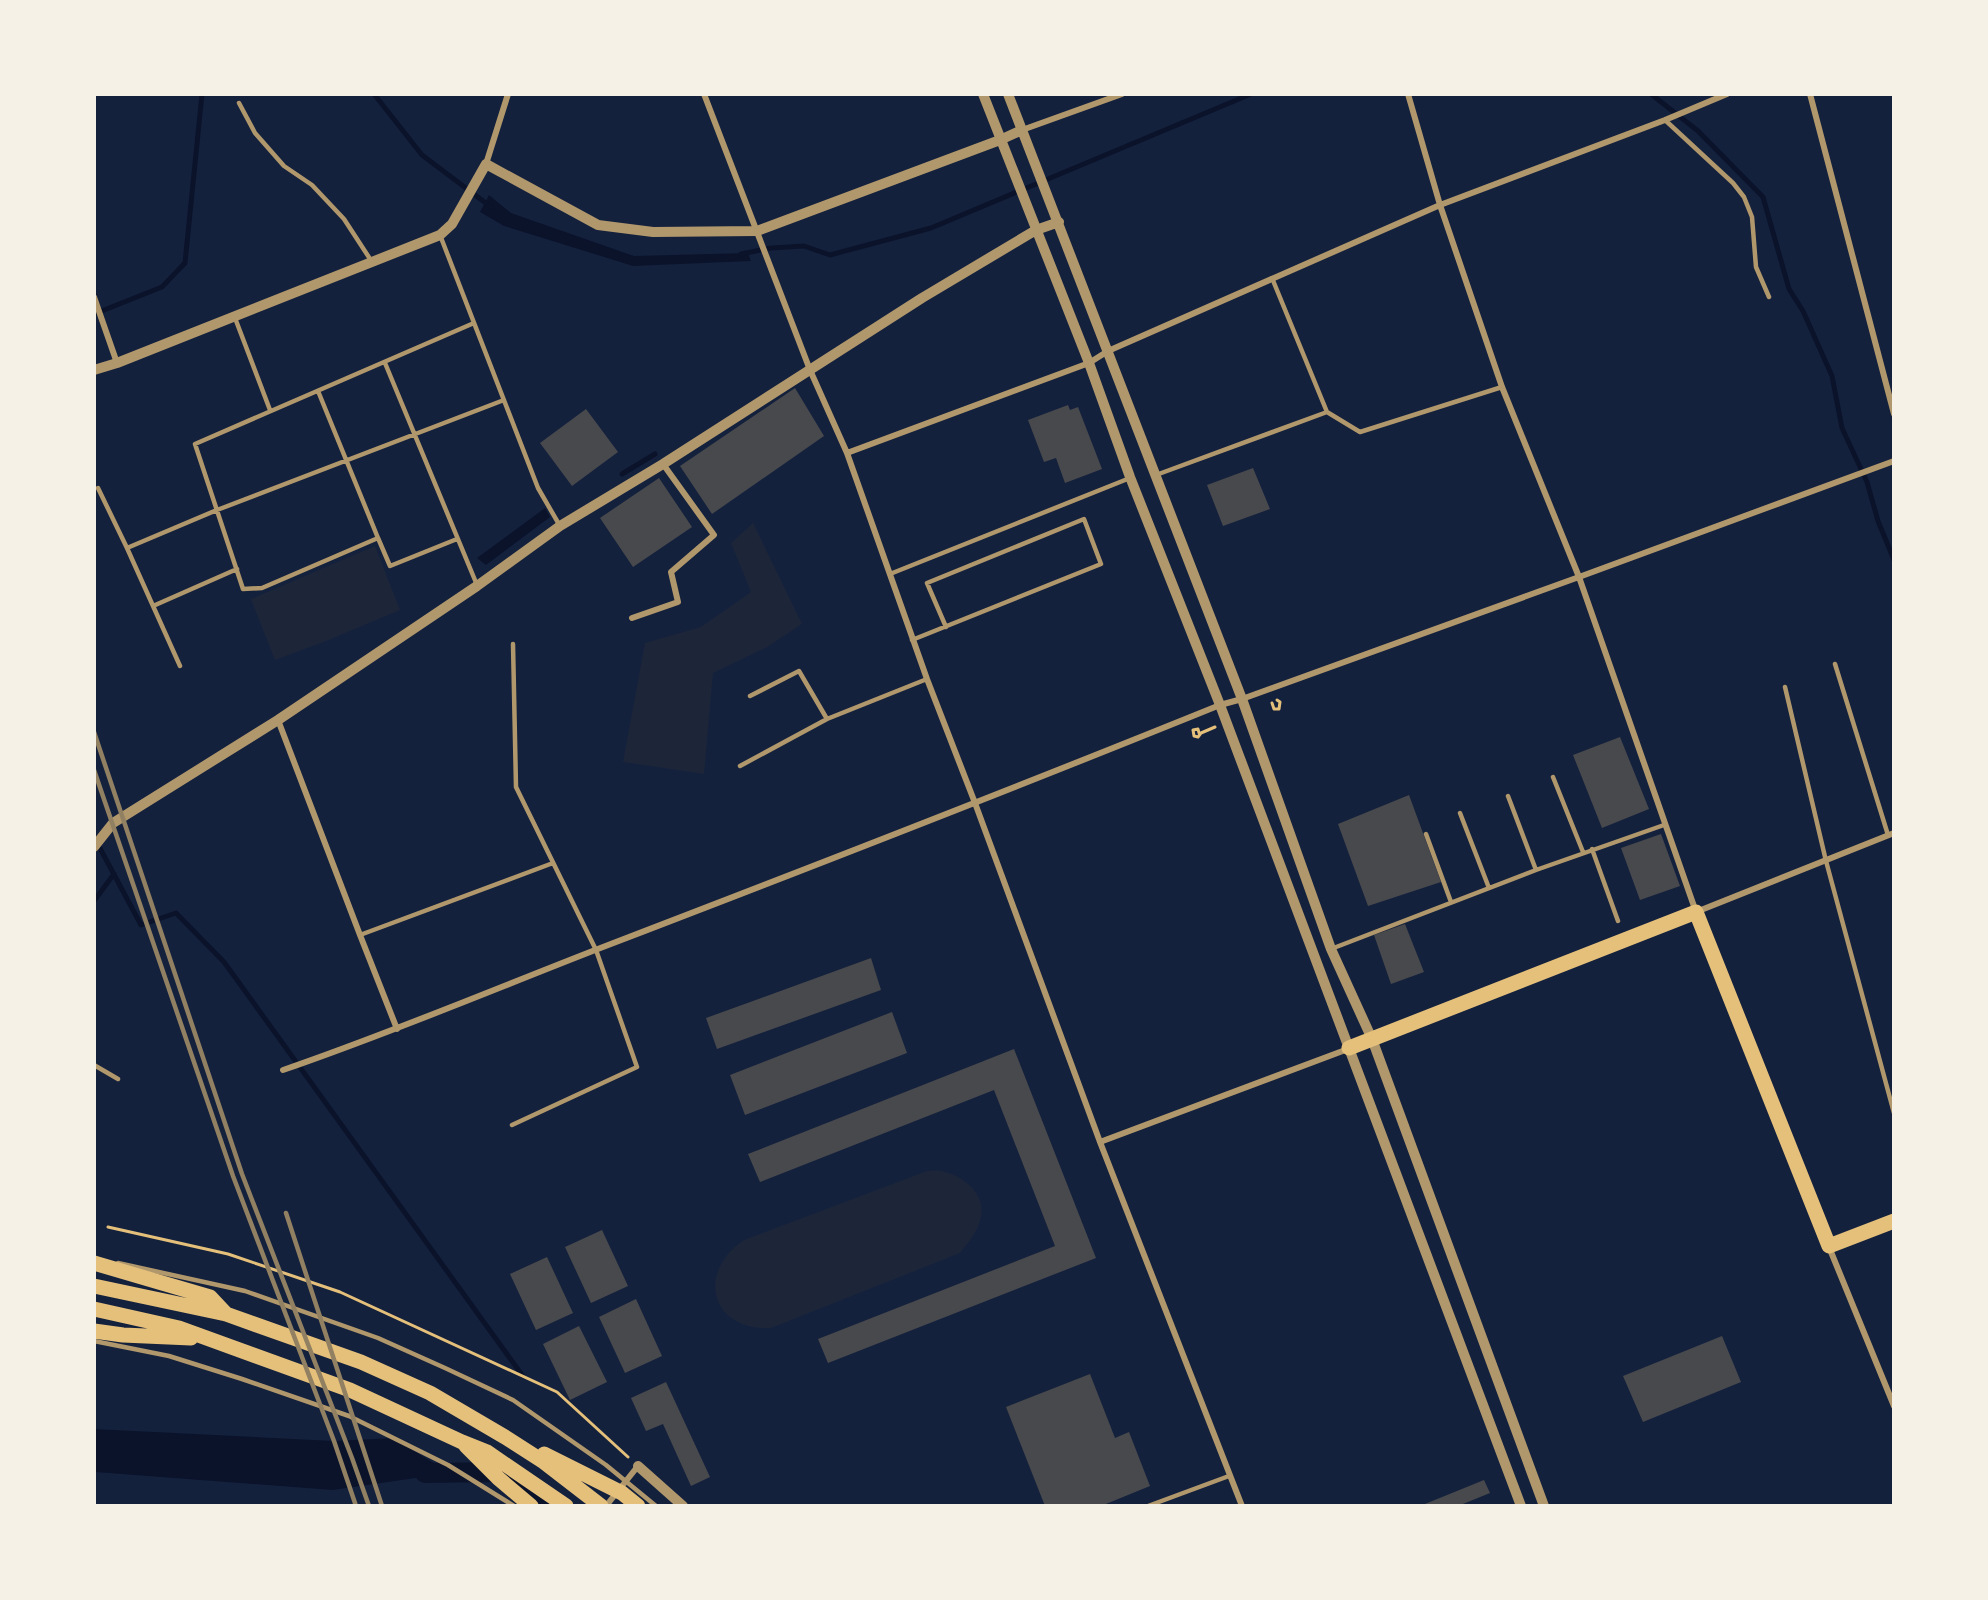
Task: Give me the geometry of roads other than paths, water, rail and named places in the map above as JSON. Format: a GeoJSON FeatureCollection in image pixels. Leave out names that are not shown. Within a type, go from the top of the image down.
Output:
{"type":"FeatureCollection","features":[{"type":"Feature","properties":{"kind":"main road"},"geometry":{"type":"LineString","coordinates":[[1349,1048],[1696,912],[1829,1246],[1893,1221]]}},
{"type":"Feature","properties":{"kind":"main road"},"geometry":{"type":"LineString","coordinates":[[94,1263],[210,1297],[226,1314]]}},
{"type":"Feature","properties":{"kind":"main road"},"geometry":{"type":"LineString","coordinates":[[94,1286],[226,1314],[370,1366],[430,1393],[505,1437],[544,1462],[601,1506]]}},
{"type":"Feature","properties":{"kind":"main road"},"geometry":{"type":"LineString","coordinates":[[94,1309],[179,1328],[350,1390],[487,1452],[566,1506]]}},
{"type":"Feature","properties":{"kind":"main road"},"geometry":{"type":"LineString","coordinates":[[94,1331],[123,1335],[212,1339]]}},
{"type":"Feature","properties":{"kind":"main road"},"geometry":{"type":"LineString","coordinates":[[505,1437],[622,1493],[638,1506]]}},
{"type":"Feature","properties":{"kind":"main road"},"geometry":{"type":"LineString","coordinates":[[462,1442],[498,1478],[531,1506]]}},
{"type":"Feature","properties":{"kind":"street"},"geometry":{"type":"LineString","coordinates":[[94,370],[117,363],[440,235],[452,224],[486,164],[507,94]]}},
{"type":"Feature","properties":{"kind":"street"},"geometry":{"type":"LineString","coordinates":[[704,94],[810,370],[847,453],[912,640],[975,803],[1100,1142],[1242,1506]]}},
{"type":"Feature","properties":{"kind":"street"},"geometry":{"type":"LineString","coordinates":[[983,94],[1220,705],[1521,1506]]}},
{"type":"Feature","properties":{"kind":"street"},"geometry":{"type":"LineString","coordinates":[[1008,94],[1242,699],[1331,949],[1372,1039],[1544,1506]]}},
{"type":"Feature","properties":{"kind":"street"},"geometry":{"type":"LineString","coordinates":[[486,164],[598,225],[653,232],[757,231],[1122,94]]}},
{"type":"Feature","properties":{"kind":"street"},"geometry":{"type":"LineString","coordinates":[[1408,94],[1440,205],[1502,387],[1579,578],[1696,912],[1891,834]]}},
{"type":"Feature","properties":{"kind":"street"},"geometry":{"type":"LineString","coordinates":[[847,453],[1089,363],[1108,351],[1440,205],[1665,120],[1727,94]]}},
{"type":"Feature","properties":{"kind":"street"},"geometry":{"type":"LineString","coordinates":[[1810,94],[1893,414]]}},
{"type":"Feature","properties":{"kind":"street"},"geometry":{"type":"LineString","coordinates":[[94,847],[113,823],[278,720],[477,586],[560,526],[663,464],[922,298],[1036,230],[1059,222]]}},
{"type":"Feature","properties":{"kind":"street"},"geometry":{"type":"LineString","coordinates":[[94,297],[117,363]]}},
{"type":"Feature","properties":{"kind":"street"},"geometry":{"type":"LineString","coordinates":[[286,1069],[397,1029],[1220,705],[1579,578],[1893,461]]}},
{"type":"Feature","properties":{"kind":"street"},"geometry":{"type":"LineString","coordinates":[[632,618],[678,602],[671,572],[714,536],[663,464]]}},
{"type":"Feature","properties":{"kind":"street"},"geometry":{"type":"LineString","coordinates":[[278,720],[397,1029]]}},
{"type":"Feature","properties":{"kind":"street"},"geometry":{"type":"LineString","coordinates":[[1100,1142],[1349,1048]]}},
{"type":"Feature","properties":{"kind":"street"},"geometry":{"type":"LineString","coordinates":[[1829,1246],[1893,1406]]}},
{"type":"Feature","properties":{"kind":"street"},"geometry":{"type":"LineString","coordinates":[[606,1506],[638,1466],[682,1506]]}},
{"type":"Feature","properties":{"kind":"lane"},"geometry":{"type":"LineString","coordinates":[[239,103],[255,133],[284,166],[312,185],[344,219],[372,262]]}},
{"type":"Feature","properties":{"kind":"lane"},"geometry":{"type":"LineString","coordinates":[[1665,120],[1733,183],[1744,197],[1752,217],[1756,267],[1769,297]]}},
{"type":"Feature","properties":{"kind":"lane"},"geometry":{"type":"LineString","coordinates":[[440,235],[538,488],[560,526]]}},
{"type":"Feature","properties":{"kind":"lane"},"geometry":{"type":"LineString","coordinates":[[1272,278],[1327,412],[1360,432],[1502,387]]}},
{"type":"Feature","properties":{"kind":"lane"},"geometry":{"type":"LineString","coordinates":[[234,316],[270,411]]}},
{"type":"Feature","properties":{"kind":"lane"},"geometry":{"type":"LineString","coordinates":[[378,538],[262,588],[243,589],[195,444],[474,323]]}},
{"type":"Feature","properties":{"kind":"lane"},"geometry":{"type":"LineString","coordinates":[[385,363],[477,586]]}},
{"type":"Feature","properties":{"kind":"lane"},"geometry":{"type":"LineString","coordinates":[[318,391],[390,566],[457,539]]}},
{"type":"Feature","properties":{"kind":"lane"},"geometry":{"type":"LineString","coordinates":[[127,548],[346,459],[504,400]]}},
{"type":"Feature","properties":{"kind":"lane"},"geometry":{"type":"LineString","coordinates":[[1155,476],[1327,412]]}},
{"type":"Feature","properties":{"kind":"lane"},"geometry":{"type":"LineString","coordinates":[[890,574],[1130,477]]}},
{"type":"Feature","properties":{"kind":"lane"},"geometry":{"type":"LineString","coordinates":[[98,488],[180,666]]}},
{"type":"Feature","properties":{"kind":"lane"},"geometry":{"type":"LineString","coordinates":[[912,640],[946,627],[1101,564],[1084,519],[927,583],[946,627]]}},
{"type":"Feature","properties":{"kind":"lane"},"geometry":{"type":"LineString","coordinates":[[153,606],[237,569]]}},
{"type":"Feature","properties":{"kind":"lane"},"geometry":{"type":"LineString","coordinates":[[512,1125],[637,1067],[596,950],[516,787],[513,644]]}},
{"type":"Feature","properties":{"kind":"lane"},"geometry":{"type":"LineString","coordinates":[[1835,664],[1891,834]]}},
{"type":"Feature","properties":{"kind":"lane"},"geometry":{"type":"LineString","coordinates":[[750,696],[799,671],[827,719]]}},
{"type":"Feature","properties":{"kind":"lane"},"geometry":{"type":"LineString","coordinates":[[740,766],[827,719],[927,679]]}},
{"type":"Feature","properties":{"kind":"lane"},"geometry":{"type":"LineString","coordinates":[[1785,687],[1826,861],[1893,1113]]}},
{"type":"Feature","properties":{"kind":"lane"},"geometry":{"type":"LineString","coordinates":[[1553,777],[1583,852]]}},
{"type":"Feature","properties":{"kind":"lane"},"geometry":{"type":"LineString","coordinates":[[1508,796],[1536,870]]}},
{"type":"Feature","properties":{"kind":"lane"},"geometry":{"type":"LineString","coordinates":[[1460,813],[1489,888]]}},
{"type":"Feature","properties":{"kind":"lane"},"geometry":{"type":"LineString","coordinates":[[1331,949],[1583,852],[1664,825]]}},
{"type":"Feature","properties":{"kind":"lane"},"geometry":{"type":"LineString","coordinates":[[1426,834],[1451,902]]}},
{"type":"Feature","properties":{"kind":"lane"},"geometry":{"type":"LineString","coordinates":[[1592,849],[1618,921]]}},
{"type":"Feature","properties":{"kind":"lane"},"geometry":{"type":"LineString","coordinates":[[360,935],[553,863]]}},
{"type":"Feature","properties":{"kind":"lane"},"geometry":{"type":"LineString","coordinates":[[94,1065],[118,1079]]}},
{"type":"Feature","properties":{"kind":"lane"},"geometry":{"type":"LineString","coordinates":[[94,1257],[245,1291],[378,1338],[513,1400],[606,1465],[656,1506]]}},
{"type":"Feature","properties":{"kind":"lane"},"geometry":{"type":"LineString","coordinates":[[94,1341],[169,1356],[242,1378],[349,1416],[448,1465],[514,1506]]}},
{"type":"Feature","properties":{"kind":"lane"},"geometry":{"type":"LineString","coordinates":[[1148,1506],[1229,1476]]}},
{"type":"Feature","properties":{"kind":"waterway"},"geometry":{"type":"LineString","coordinates":[[94,314],[162,287],[185,263],[202,94]]}},
{"type":"Feature","properties":{"kind":"waterway"},"geometry":{"type":"LineString","coordinates":[[374,94],[422,155],[491,207]]}},
{"type":"Feature","properties":{"kind":"waterway"},"geometry":{"type":"LineString","coordinates":[[741,254],[771,248],[804,246],[830,255],[931,228],[1251,94]]}},
{"type":"Feature","properties":{"kind":"waterway"},"geometry":{"type":"LineString","coordinates":[[1651,94],[1698,131],[1763,197],[1789,289],[1803,311],[1832,376],[1842,428],[1867,482],[1878,521],[1894,560]]}},
{"type":"Feature","properties":{"kind":"waterway"},"geometry":{"type":"LineString","coordinates":[[622,474],[655,454]]}},
{"type":"Feature","properties":{"kind":"waterway"},"geometry":{"type":"LineString","coordinates":[[94,837],[141,925],[176,913],[224,962],[522,1375]]}},
{"type":"Feature","properties":{"kind":"waterway"},"geometry":{"type":"LineString","coordinates":[[94,901],[114,874]]}},
{"type":"Feature","properties":{"kind":"waterway"},"geometry":{"type":"LineString","coordinates":[[425,1473],[502,1472],[546,1506]]}},
{"type":"Feature","properties":{"kind":"railway"},"geometry":{"type":"LineString","coordinates":[[94,732],[242,1174],[369,1506]]}},
{"type":"Feature","properties":{"kind":"railway"},"geometry":{"type":"LineString","coordinates":[[94,770],[233,1176],[334,1441],[356,1506]]}},
{"type":"Feature","properties":{"kind":"railway"},"geometry":{"type":"LineString","coordinates":[[286,1213],[382,1506]]}}]}
